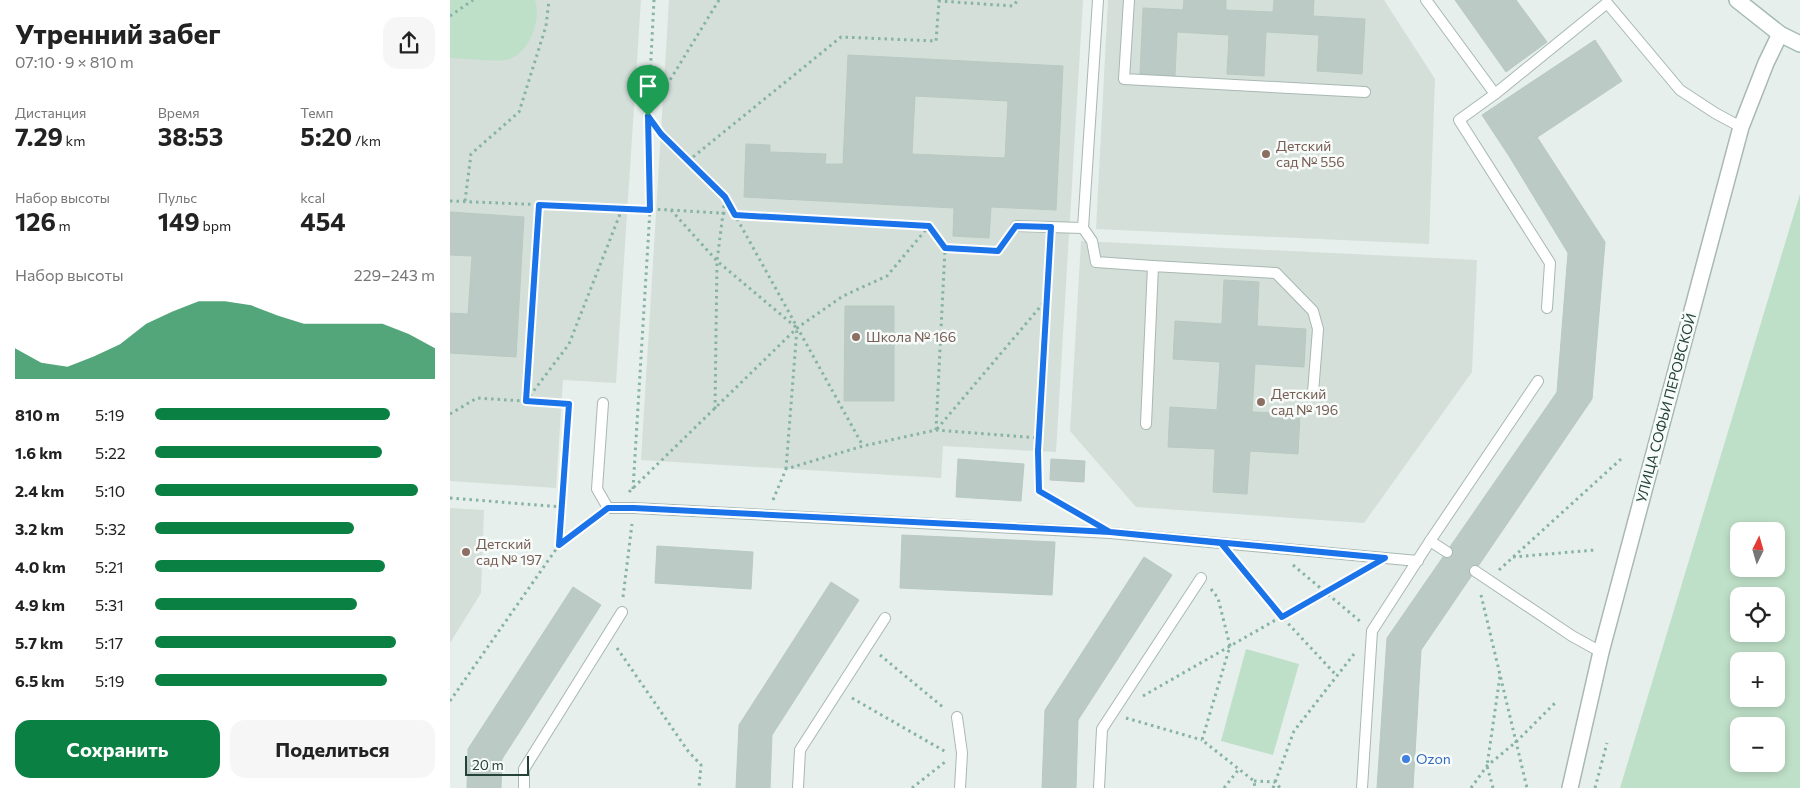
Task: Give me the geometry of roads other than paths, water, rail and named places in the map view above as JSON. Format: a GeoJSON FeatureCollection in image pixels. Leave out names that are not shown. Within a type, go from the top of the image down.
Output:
{"type":"FeatureCollection","features":[{"type":"Feature","properties":{"kind":"street"},"geometry":{"type":"LineString","coordinates":[[1737,0],[1780,34],[1800,44]]}},
{"type":"Feature","properties":{"kind":"street","name":"УЛИЦА СОФЬИ ПЕРОВСКОЙ"},"geometry":{"type":"LineString","coordinates":[[1570,788],[1601,652],[1742,127],[1766,62],[1780,34]]}},
{"type":"Feature","properties":{"kind":"lane"},"geometry":{"type":"LineString","coordinates":[[1098,0],[1083,228],[1092,241],[1096,262],[1276,273],[1313,311],[1318,328],[1312,393]]}},
{"type":"Feature","properties":{"kind":"lane"},"geometry":{"type":"LineString","coordinates":[[1129,0],[1124,79],[1365,92]]}},
{"type":"Feature","properties":{"kind":"lane"},"geometry":{"type":"LineString","coordinates":[[1426,0],[1495,94]]}},
{"type":"Feature","properties":{"kind":"lane"},"geometry":{"type":"LineString","coordinates":[[1547,308],[1550,263],[1459,120],[1495,94],[1606,2],[1680,90],[1715,113],[1742,127]]}},
{"type":"Feature","properties":{"kind":"lane"},"geometry":{"type":"LineString","coordinates":[[1016,226],[1083,228]]}},
{"type":"Feature","properties":{"kind":"lane"},"geometry":{"type":"LineString","coordinates":[[1146,424],[1153,266]]}},
{"type":"Feature","properties":{"kind":"lane"},"geometry":{"type":"LineString","coordinates":[[1362,788],[1372,631],[1538,381]]}},
{"type":"Feature","properties":{"kind":"lane"},"geometry":{"type":"LineString","coordinates":[[602,402],[597,489],[608,508],[1110,532],[1418,561]]}},
{"type":"Feature","properties":{"kind":"lane"},"geometry":{"type":"LineString","coordinates":[[1430,541],[1446,552]]}},
{"type":"Feature","properties":{"kind":"lane"},"geometry":{"type":"LineString","coordinates":[[1475,571],[1572,636],[1601,652]]}},
{"type":"Feature","properties":{"kind":"lane"},"geometry":{"type":"LineString","coordinates":[[1099,788],[1102,729],[1201,578]]}},
{"type":"Feature","properties":{"kind":"lane"},"geometry":{"type":"LineString","coordinates":[[524,788],[524,769],[622,612]]}},
{"type":"Feature","properties":{"kind":"lane"},"geometry":{"type":"LineString","coordinates":[[798,788],[800,750],[885,618]]}},
{"type":"Feature","properties":{"kind":"lane"},"geometry":{"type":"LineString","coordinates":[[957,717],[962,754],[960,788]]}},
{"type":"Feature","properties":{"kind":"place","name":"Детский сад № 556"},"geometry":{"type":"Point","coordinates":[1266,154]}},
{"type":"Feature","properties":{"kind":"place","name":"Школа № 166"},"geometry":{"type":"Point","coordinates":[856,337]}},
{"type":"Feature","properties":{"kind":"place","name":"Детский сад № 196"},"geometry":{"type":"Point","coordinates":[1261,402]}},
{"type":"Feature","properties":{"kind":"place","name":"Детский сад № 197"},"geometry":{"type":"Point","coordinates":[466,552]}},
{"type":"Feature","properties":{"kind":"place","name":"Ozon"},"geometry":{"type":"Point","coordinates":[1406,759]}}]}
